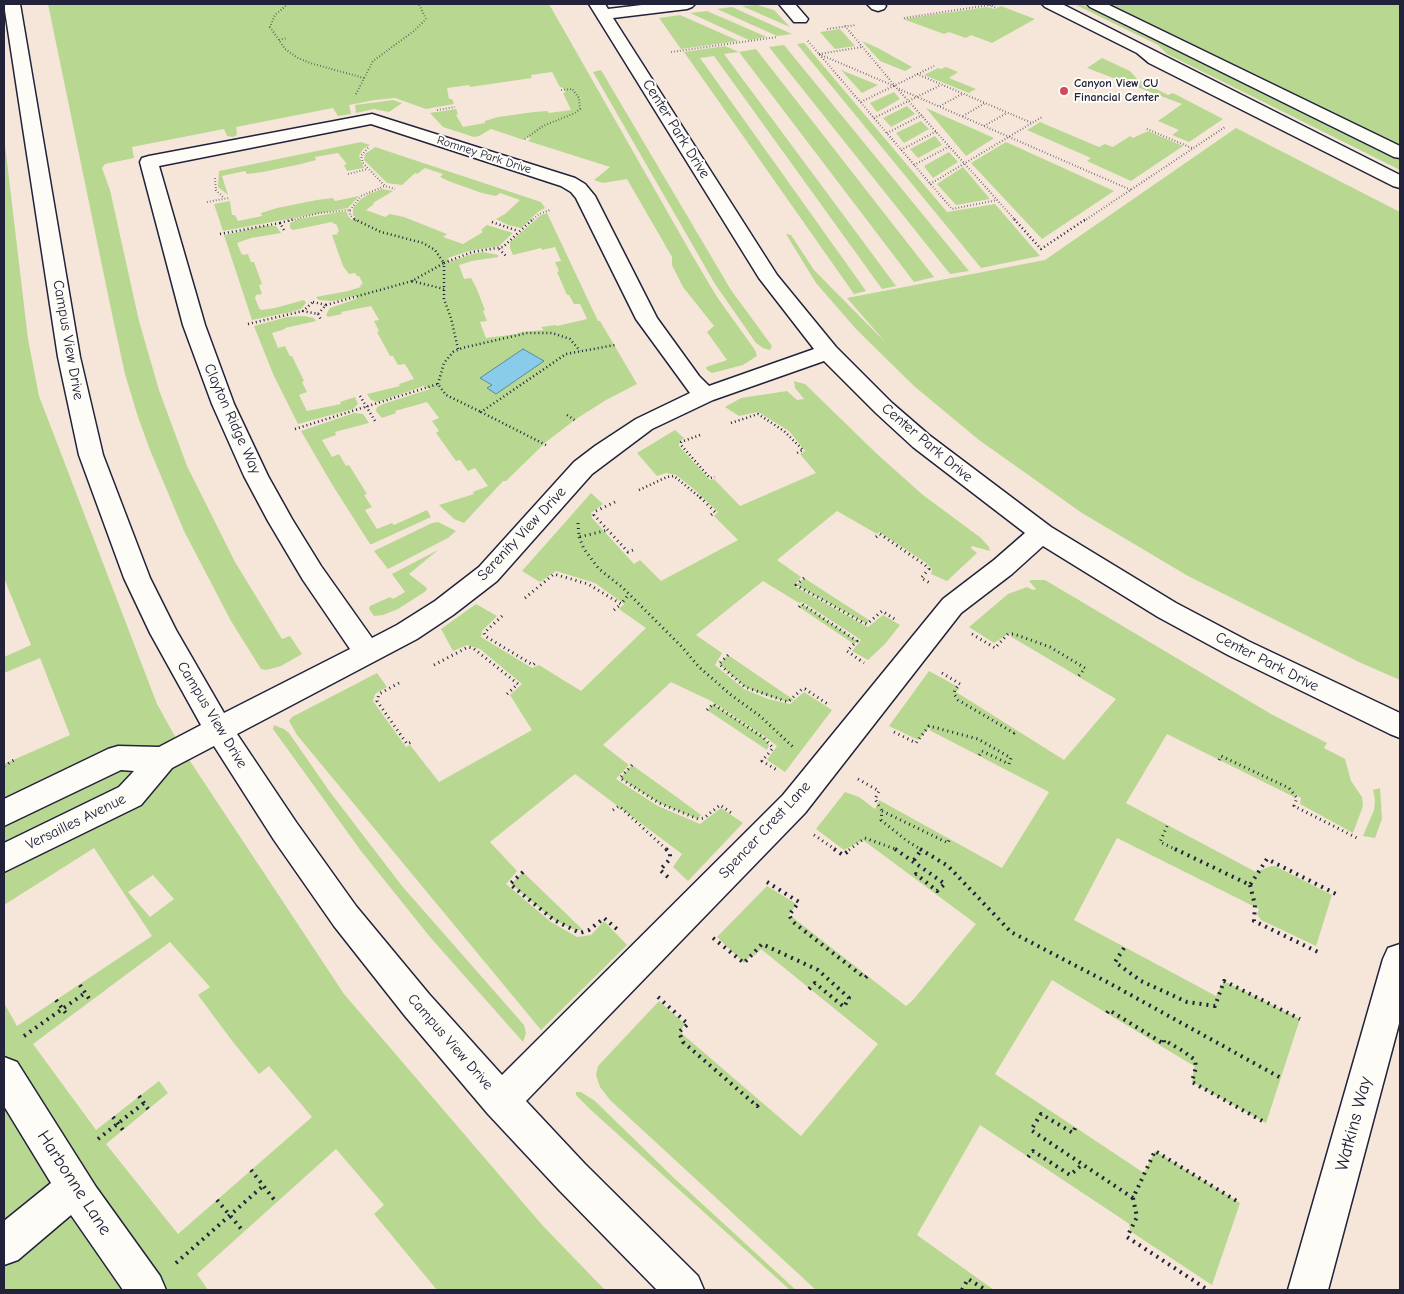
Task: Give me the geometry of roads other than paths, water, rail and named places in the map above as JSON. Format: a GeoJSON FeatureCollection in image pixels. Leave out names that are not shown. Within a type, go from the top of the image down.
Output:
{"type":"FeatureCollection","features":[{"type":"Feature","properties":{"kind":"street"},"geometry":{"type":"LineString","coordinates":[[4,5],[12,4]]}},
{"type":"Feature","properties":{"kind":"street","name":"Campus View Drive"},"geometry":{"type":"LineString","coordinates":[[12,4],[69,357],[91,456],[137,578],[164,633],[200,700],[219,730],[285,831],[345,916],[417,1004],[501,1101],[572,1177],[684,1290]]}},
{"type":"Feature","properties":{"kind":"street"},"geometry":{"type":"LineString","coordinates":[[600,9],[687,4]]}},
{"type":"Feature","properties":{"kind":"street"},"geometry":{"type":"LineString","coordinates":[[787,4],[800,19]]}},
{"type":"Feature","properties":{"kind":"street"},"geometry":{"type":"LineString","coordinates":[[1050,4],[1400,182]]}},
{"type":"Feature","properties":{"kind":"street"},"geometry":{"type":"LineString","coordinates":[[1095,4],[1400,152]]}},
{"type":"Feature","properties":{"kind":"street","name":"Center Park Drive"},"geometry":{"type":"LineString","coordinates":[[600,9],[769,278],[828,352],[854,380],[920,441],[1042,532],[1167,610],[1312,685],[1400,726]]}},
{"type":"Feature","properties":{"kind":"street","name":"Romney Park Drive"},"geometry":{"type":"LineString","coordinates":[[149,162],[372,119],[568,182],[578,188],[585,196],[647,319],[691,381],[705,396]]}},
{"type":"Feature","properties":{"kind":"street","name":"Clayton Ridge Way"},"geometry":{"type":"LineString","coordinates":[[149,162],[194,325],[223,404],[256,476],[285,528],[312,574],[367,652]]}},
{"type":"Feature","properties":{"kind":"street","name":"Serenity View Drive"},"geometry":{"type":"LineString","coordinates":[[219,730],[407,632],[467,592],[505,556],[572,479],[603,452],[644,424],[705,396],[828,352]]}},
{"type":"Feature","properties":{"kind":"street","name":"Spencer Crest Lane"},"geometry":{"type":"LineString","coordinates":[[501,1101],[794,804],[952,606],[1003,567],[1042,532]]}},
{"type":"Feature","properties":{"kind":"street","name":"Versailles Avenue"},"geometry":{"type":"LineString","coordinates":[[4,858],[130,796],[162,759],[219,730]]}},
{"type":"Feature","properties":{"kind":"street","name":"Versailles Avenue"},"geometry":{"type":"LineString","coordinates":[[4,813],[118,758],[162,759]]}},
{"type":"Feature","properties":{"kind":"street"},"geometry":{"type":"LineString","coordinates":[[39,796],[56,833]]}},
{"type":"Feature","properties":{"kind":"street","name":"Watkins Way"},"geometry":{"type":"LineString","coordinates":[[1308,1290],[1400,958]]}},
{"type":"Feature","properties":{"kind":"street","name":"Harbonne Lane"},"geometry":{"type":"LineString","coordinates":[[4,1074],[145,1290]]}},
{"type":"Feature","properties":{"kind":"street"},"geometry":{"type":"LineString","coordinates":[[4,1246],[76,1187]]}},
{"type":"Feature","properties":{"kind":"water"},"geometry":{"type":"Polygon","coordinates":[[[523,349],[544,361],[496,394],[487,388],[492,385],[480,378],[523,349]]]}},
{"type":"Feature","properties":{"kind":"place","name":"Canyon View CU Financial Center"},"geometry":{"type":"Point","coordinates":[1064,91]}}]}
